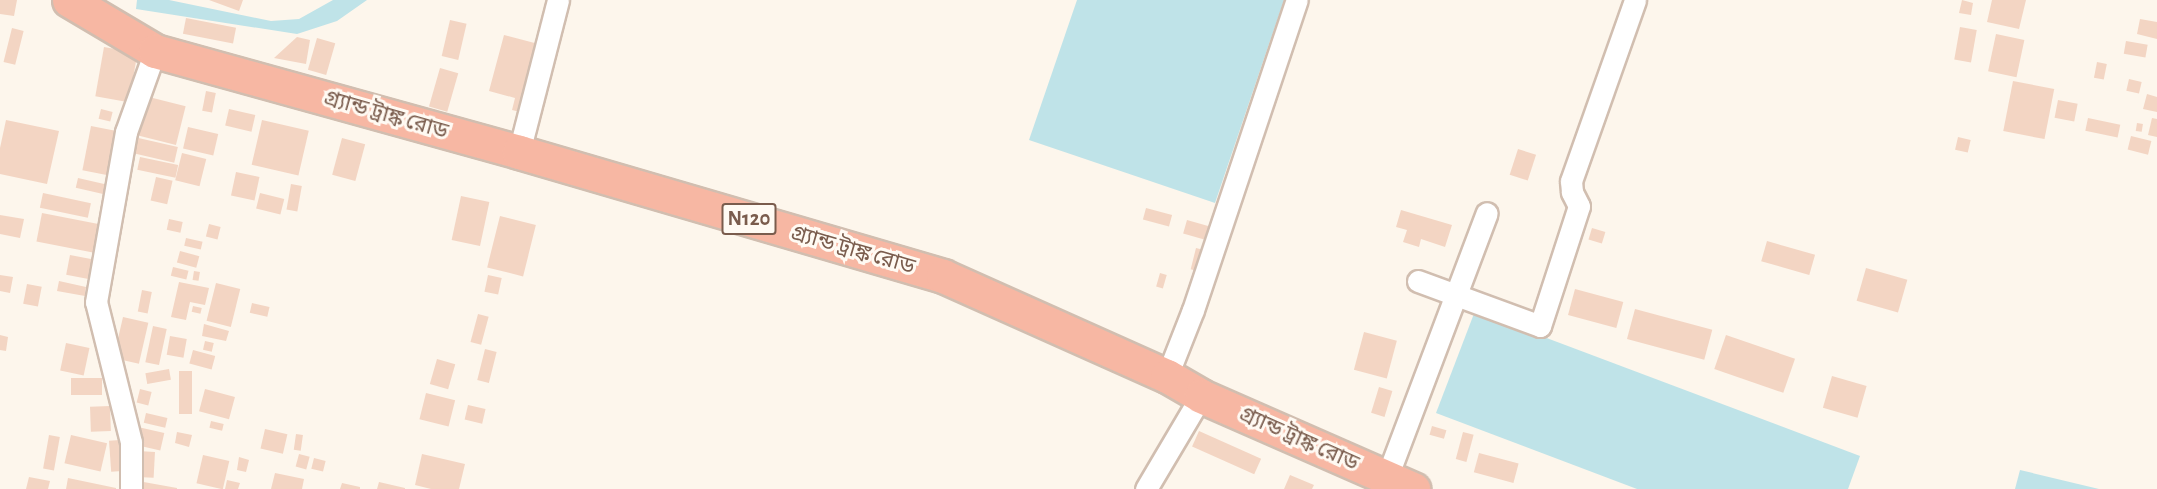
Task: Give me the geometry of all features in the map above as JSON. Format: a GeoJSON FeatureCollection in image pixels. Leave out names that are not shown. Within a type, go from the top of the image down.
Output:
{"type":"FeatureCollection","features":[{"type":"Feature","properties":{"kind":"highway","name":"গ্র্যান্ড ট্রাঙ্ক রোড"},"geometry":{"type":"LineString","coordinates":[[69,0],[155,51],[519,152],[943,276],[1167,376],[1201,396],[1400,483]]}},
{"type":"Feature","properties":{"kind":"street"},"geometry":{"type":"LineString","coordinates":[[519,152],[558,0]]}},
{"type":"Feature","properties":{"kind":"street"},"geometry":{"type":"LineString","coordinates":[[1167,376],[1193,310],[1297,0]]}},
{"type":"Feature","properties":{"kind":"street"},"geometry":{"type":"LineString","coordinates":[[1418,281],[1540,326],[1579,206],[1572,192],[1571,181],[1635,0]]}},
{"type":"Feature","properties":{"kind":"street"},"geometry":{"type":"LineString","coordinates":[[131,489],[131,442],[96,302],[126,132],[155,51]]}},
{"type":"Feature","properties":{"kind":"street"},"geometry":{"type":"LineString","coordinates":[[1400,483],[1455,296],[1487,213]]}},
{"type":"Feature","properties":{"kind":"street"},"geometry":{"type":"LineString","coordinates":[[1146,489],[1201,396]]}},
{"type":"Feature","properties":{"kind":"water"},"geometry":{"type":"Polygon","coordinates":[[[137,0],[169,0],[271,21],[299,19],[333,0],[367,0],[337,21],[297,34],[136,9],[137,0]]]}},
{"type":"Feature","properties":{"kind":"water"},"geometry":{"type":"Polygon","coordinates":[[[1077,0],[1284,0],[1215,203],[1029,140],[1077,0]]]}},
{"type":"Feature","properties":{"kind":"water"},"geometry":{"type":"Polygon","coordinates":[[[1475,311],[1860,456],[1848,489],[1637,489],[1436,413],[1475,311]]]}},
{"type":"Feature","properties":{"kind":"water"},"geometry":{"type":"Polygon","coordinates":[[[2020,470],[2099,489],[2015,489],[2020,470]]]}},
{"type":"Feature","properties":{"kind":"building"},"geometry":{"type":"Polygon","coordinates":[[[0,0],[17,0],[14,16],[0,14],[0,0]]]}},
{"type":"Feature","properties":{"kind":"building"},"geometry":{"type":"Polygon","coordinates":[[[209,0],[243,0],[239,11],[209,0]]]}},
{"type":"Feature","properties":{"kind":"building"},"geometry":{"type":"Polygon","coordinates":[[[1962,0],[1973,3],[1971,15],[1959,13],[1962,0]]]}},
{"type":"Feature","properties":{"kind":"building"},"geometry":{"type":"Polygon","coordinates":[[[1992,0],[2026,0],[2019,29],[1987,22],[1992,0]]]}},
{"type":"Feature","properties":{"kind":"building"},"geometry":{"type":"Polygon","coordinates":[[[186,18],[236,28],[233,43],[183,34],[186,18]]]}},
{"type":"Feature","properties":{"kind":"building"},"geometry":{"type":"Polygon","coordinates":[[[2140,19],[2157,22],[2157,39],[2137,34],[2140,19]]]}},
{"type":"Feature","properties":{"kind":"building"},"geometry":{"type":"Polygon","coordinates":[[[450,20],[467,24],[458,60],[442,56],[450,20]]]}},
{"type":"Feature","properties":{"kind":"building"},"geometry":{"type":"Polygon","coordinates":[[[1960,27],[1977,30],[1971,62],[1954,59],[1960,27]]]}},
{"type":"Feature","properties":{"kind":"building"},"geometry":{"type":"Polygon","coordinates":[[[12,28],[24,31],[15,65],[4,62],[12,28]]]}},
{"type":"Feature","properties":{"kind":"building"},"geometry":{"type":"Polygon","coordinates":[[[1996,34],[2024,40],[2016,77],[1988,71],[1996,34]]]}},
{"type":"Feature","properties":{"kind":"building"},"geometry":{"type":"Polygon","coordinates":[[[504,35],[546,46],[528,114],[512,110],[515,98],[489,91],[504,35]]]}},
{"type":"Feature","properties":{"kind":"building"},"geometry":{"type":"Polygon","coordinates":[[[297,37],[310,40],[306,64],[274,58],[297,37]]]}},
{"type":"Feature","properties":{"kind":"building"},"geometry":{"type":"Polygon","coordinates":[[[317,38],[335,43],[326,75],[308,70],[317,38]]]}},
{"type":"Feature","properties":{"kind":"building"},"geometry":{"type":"Polygon","coordinates":[[[2126,41],[2148,45],[2145,58],[2124,54],[2126,41]]]}},
{"type":"Feature","properties":{"kind":"building"},"geometry":{"type":"Polygon","coordinates":[[[104,47],[137,53],[129,102],[95,96],[104,47]]]}},
{"type":"Feature","properties":{"kind":"building"},"geometry":{"type":"Polygon","coordinates":[[[2097,62],[2107,64],[2104,80],[2094,78],[2097,62]]]}},
{"type":"Feature","properties":{"kind":"building"},"geometry":{"type":"Polygon","coordinates":[[[440,68],[458,73],[447,112],[429,106],[440,68]]]}},
{"type":"Feature","properties":{"kind":"building"},"geometry":{"type":"Polygon","coordinates":[[[2129,79],[2142,82],[2139,94],[2126,91],[2129,79]]]}},
{"type":"Feature","properties":{"kind":"building"},"geometry":{"type":"Polygon","coordinates":[[[2013,81],[2054,89],[2044,139],[2003,131],[2013,81]]]}},
{"type":"Feature","properties":{"kind":"building"},"geometry":{"type":"Polygon","coordinates":[[[206,91],[216,93],[212,113],[202,111],[206,91]]]}},
{"type":"Feature","properties":{"kind":"building"},"geometry":{"type":"Polygon","coordinates":[[[2147,94],[2157,97],[2157,112],[2143,109],[2147,94]]]}},
{"type":"Feature","properties":{"kind":"building"},"geometry":{"type":"Polygon","coordinates":[[[141,95],[186,106],[176,145],[131,134],[141,95]]]}},
{"type":"Feature","properties":{"kind":"building"},"geometry":{"type":"Polygon","coordinates":[[[2058,100],[2078,104],[2074,121],[2055,118],[2058,100]]]}},
{"type":"Feature","properties":{"kind":"building"},"geometry":{"type":"Polygon","coordinates":[[[101,109],[113,112],[110,122],[99,119],[101,109]]]}},
{"type":"Feature","properties":{"kind":"building"},"geometry":{"type":"Polygon","coordinates":[[[229,109],[255,115],[251,132],[225,126],[229,109]]]}},
{"type":"Feature","properties":{"kind":"building"},"geometry":{"type":"Polygon","coordinates":[[[2088,118],[2120,125],[2118,138],[2085,131],[2088,118]]]}},
{"type":"Feature","properties":{"kind":"building"},"geometry":{"type":"Polygon","coordinates":[[[2152,118],[2157,119],[2157,137],[2148,135],[2152,118]]]}},
{"type":"Feature","properties":{"kind":"building"},"geometry":{"type":"Polygon","coordinates":[[[6,120],[59,131],[47,184],[0,174],[0,148],[6,120]]]}},
{"type":"Feature","properties":{"kind":"building"},"geometry":{"type":"Polygon","coordinates":[[[262,120],[309,131],[298,176],[252,165],[262,120]]]}},
{"type":"Feature","properties":{"kind":"building"},"geometry":{"type":"Polygon","coordinates":[[[2137,123],[2143,124],[2142,132],[2136,131],[2137,123]]]}},
{"type":"Feature","properties":{"kind":"building"},"geometry":{"type":"Polygon","coordinates":[[[91,126],[117,131],[108,175],[82,170],[91,126]]]}},
{"type":"Feature","properties":{"kind":"building"},"geometry":{"type":"Polygon","coordinates":[[[188,127],[218,134],[213,155],[183,148],[188,127]]]}},
{"type":"Feature","properties":{"kind":"building"},"geometry":{"type":"Polygon","coordinates":[[[2131,136],[2151,141],[2148,155],[2128,150],[2131,136]]]}},
{"type":"Feature","properties":{"kind":"building"},"geometry":{"type":"Polygon","coordinates":[[[134,137],[178,147],[174,163],[130,153],[134,137]]]}},
{"type":"Feature","properties":{"kind":"building"},"geometry":{"type":"Polygon","coordinates":[[[1958,137],[1971,140],[1968,153],[1955,150],[1958,137]]]}},
{"type":"Feature","properties":{"kind":"building"},"geometry":{"type":"Polygon","coordinates":[[[342,138],[365,144],[355,181],[332,175],[342,138]]]}},
{"type":"Feature","properties":{"kind":"building"},"geometry":{"type":"Polygon","coordinates":[[[1518,149],[1536,155],[1528,181],[1510,175],[1518,149]]]}},
{"type":"Feature","properties":{"kind":"building"},"geometry":{"type":"Polygon","coordinates":[[[182,153],[206,159],[199,186],[175,180],[182,153]]]}},
{"type":"Feature","properties":{"kind":"building"},"geometry":{"type":"Polygon","coordinates":[[[140,157],[178,165],[175,178],[137,170],[140,157]]]}},
{"type":"Feature","properties":{"kind":"building"},"geometry":{"type":"Polygon","coordinates":[[[236,172],[259,177],[254,200],[231,195],[236,172]]]}},
{"type":"Feature","properties":{"kind":"building"},"geometry":{"type":"Polygon","coordinates":[[[156,177],[173,181],[167,204],[151,200],[156,177]]]}},
{"type":"Feature","properties":{"kind":"building"},"geometry":{"type":"Polygon","coordinates":[[[78,178],[105,184],[103,194],[76,188],[78,178]]]}},
{"type":"Feature","properties":{"kind":"building"},"geometry":{"type":"Polygon","coordinates":[[[291,184],[302,186],[297,212],[286,210],[291,184]]]}},
{"type":"Feature","properties":{"kind":"building"},"geometry":{"type":"Polygon","coordinates":[[[43,193],[91,203],[88,218],[40,208],[43,193]]]}},
{"type":"Feature","properties":{"kind":"building"},"geometry":{"type":"Polygon","coordinates":[[[260,193],[284,199],[280,215],[256,209],[260,193]]]}},
{"type":"Feature","properties":{"kind":"building"},"geometry":{"type":"Polygon","coordinates":[[[461,196],[489,202],[480,246],[452,240],[461,196]]]}},
{"type":"Feature","properties":{"kind":"building"},"geometry":{"type":"Polygon","coordinates":[[[1146,208],[1172,215],[1169,227],[1143,220],[1146,208]]]}},
{"type":"Feature","properties":{"kind":"building"},"geometry":{"type":"Polygon","coordinates":[[[1401,210],[1452,225],[1445,247],[1421,239],[1419,247],[1403,242],[1407,230],[1396,227],[1401,210]]]}},
{"type":"Feature","properties":{"kind":"building"},"geometry":{"type":"Polygon","coordinates":[[[42,213],[105,225],[99,254],[36,241],[42,213]]]}},
{"type":"Feature","properties":{"kind":"building"},"geometry":{"type":"Polygon","coordinates":[[[0,215],[24,219],[20,238],[0,234],[0,215]]]}},
{"type":"Feature","properties":{"kind":"building"},"geometry":{"type":"Polygon","coordinates":[[[500,216],[536,225],[523,276],[487,267],[500,216]]]}},
{"type":"Feature","properties":{"kind":"building"},"geometry":{"type":"Polygon","coordinates":[[[169,219],[183,222],[180,233],[167,230],[169,219]]]}},
{"type":"Feature","properties":{"kind":"building"},"geometry":{"type":"Polygon","coordinates":[[[1187,220],[1218,229],[1214,242],[1183,233],[1187,220]]]}},
{"type":"Feature","properties":{"kind":"building"},"geometry":{"type":"Polygon","coordinates":[[[209,224],[221,227],[217,240],[206,237],[209,224]]]}},
{"type":"Feature","properties":{"kind":"building"},"geometry":{"type":"Polygon","coordinates":[[[1592,228],[1605,232],[1602,244],[1588,239],[1592,228]]]}},
{"type":"Feature","properties":{"kind":"building"},"geometry":{"type":"Polygon","coordinates":[[[186,238],[203,242],[201,250],[184,246],[186,238]]]}},
{"type":"Feature","properties":{"kind":"building"},"geometry":{"type":"Polygon","coordinates":[[[1767,241],[1815,255],[1809,275],[1761,261],[1767,241]]]}},
{"type":"Feature","properties":{"kind":"building"},"geometry":{"type":"Polygon","coordinates":[[[1196,248],[1204,250],[1198,271],[1191,269],[1196,248]]]}},
{"type":"Feature","properties":{"kind":"building"},"geometry":{"type":"Polygon","coordinates":[[[180,251],[199,256],[196,268],[177,263],[180,251]]]}},
{"type":"Feature","properties":{"kind":"building"},"geometry":{"type":"Polygon","coordinates":[[[70,255],[101,261],[98,281],[66,275],[70,255]]]}},
{"type":"Feature","properties":{"kind":"building"},"geometry":{"type":"Polygon","coordinates":[[[173,267],[189,271],[186,280],[171,276],[173,267]]]}},
{"type":"Feature","properties":{"kind":"building"},"geometry":{"type":"Polygon","coordinates":[[[1866,268],[1907,280],[1898,313],[1857,301],[1866,268]]]}},
{"type":"Feature","properties":{"kind":"building"},"geometry":{"type":"Polygon","coordinates":[[[194,271],[200,272],[199,281],[193,280],[194,271]]]}},
{"type":"Feature","properties":{"kind":"building"},"geometry":{"type":"Polygon","coordinates":[[[1160,273],[1167,275],[1163,288],[1156,286],[1160,273]]]}},
{"type":"Feature","properties":{"kind":"building"},"geometry":{"type":"Polygon","coordinates":[[[0,275],[13,277],[10,293],[0,291],[0,275]]]}},
{"type":"Feature","properties":{"kind":"building"},"geometry":{"type":"Polygon","coordinates":[[[488,275],[502,278],[498,295],[484,292],[488,275]]]}},
{"type":"Feature","properties":{"kind":"building"},"geometry":{"type":"Polygon","coordinates":[[[59,281],[86,287],[85,296],[57,291],[59,281]]]}},
{"type":"Feature","properties":{"kind":"building"},"geometry":{"type":"Polygon","coordinates":[[[179,282],[209,288],[205,305],[190,302],[186,320],[171,317],[179,282]]]}},
{"type":"Feature","properties":{"kind":"building"},"geometry":{"type":"Polygon","coordinates":[[[216,283],[240,289],[231,327],[207,321],[216,283]]]}},
{"type":"Feature","properties":{"kind":"building"},"geometry":{"type":"Polygon","coordinates":[[[27,284],[42,287],[38,306],[23,304],[27,284]]]}},
{"type":"Feature","properties":{"kind":"building"},"geometry":{"type":"Polygon","coordinates":[[[1575,289],[1623,302],[1616,328],[1568,315],[1575,289]]]}},
{"type":"Feature","properties":{"kind":"building"},"geometry":{"type":"Polygon","coordinates":[[[142,290],[152,292],[148,314],[138,312],[142,290]]]}},
{"type":"Feature","properties":{"kind":"building"},"geometry":{"type":"Polygon","coordinates":[[[252,303],[270,307],[267,317],[250,313],[252,303]]]}},
{"type":"Feature","properties":{"kind":"building"},"geometry":{"type":"Polygon","coordinates":[[[193,306],[202,308],[200,314],[192,312],[193,306]]]}},
{"type":"Feature","properties":{"kind":"building"},"geometry":{"type":"Polygon","coordinates":[[[1635,309],[1712,330],[1704,360],[1627,339],[1635,309]]]}},
{"type":"Feature","properties":{"kind":"building"},"geometry":{"type":"Polygon","coordinates":[[[478,314],[489,317],[481,345],[470,342],[478,314]]]}},
{"type":"Feature","properties":{"kind":"building"},"geometry":{"type":"Polygon","coordinates":[[[123,317],[148,323],[139,364],[114,358],[123,317]]]}},
{"type":"Feature","properties":{"kind":"building"},"geometry":{"type":"Polygon","coordinates":[[[204,324],[229,331],[226,341],[202,336],[204,324]]]}},
{"type":"Feature","properties":{"kind":"building"},"geometry":{"type":"Polygon","coordinates":[[[153,326],[167,329],[159,365],[145,362],[153,326]]]}},
{"type":"Feature","properties":{"kind":"building"},"geometry":{"type":"Polygon","coordinates":[[[1364,332],[1397,341],[1387,378],[1354,370],[1364,332]]]}},
{"type":"Feature","properties":{"kind":"building"},"geometry":{"type":"Polygon","coordinates":[[[0,335],[8,337],[6,351],[0,350],[0,335]]]}},
{"type":"Feature","properties":{"kind":"building"},"geometry":{"type":"Polygon","coordinates":[[[1726,335],[1795,359],[1783,393],[1714,369],[1726,335]]]}},
{"type":"Feature","properties":{"kind":"building"},"geometry":{"type":"Polygon","coordinates":[[[170,336],[187,339],[183,358],[167,355],[170,336]]]}},
{"type":"Feature","properties":{"kind":"building"},"geometry":{"type":"Polygon","coordinates":[[[205,341],[214,343],[212,352],[203,350],[205,341]]]}},
{"type":"Feature","properties":{"kind":"building"},"geometry":{"type":"Polygon","coordinates":[[[66,343],[89,348],[84,375],[60,370],[66,343]]]}},
{"type":"Feature","properties":{"kind":"building"},"geometry":{"type":"Polygon","coordinates":[[[485,349],[497,352],[489,383],[477,380],[485,349]]]}},
{"type":"Feature","properties":{"kind":"building"},"geometry":{"type":"Polygon","coordinates":[[[193,350],[215,356],[212,369],[189,364],[193,350]]]}},
{"type":"Feature","properties":{"kind":"building"},"geometry":{"type":"Polygon","coordinates":[[[437,359],[455,364],[448,389],[430,384],[437,359]]]}},
{"type":"Feature","properties":{"kind":"building"},"geometry":{"type":"Polygon","coordinates":[[[169,369],[171,380],[147,384],[145,373],[169,369]]]}},
{"type":"Feature","properties":{"kind":"building"},"geometry":{"type":"Polygon","coordinates":[[[179,371],[192,371],[192,414],[179,414],[179,371]]]}},
{"type":"Feature","properties":{"kind":"building"},"geometry":{"type":"Polygon","coordinates":[[[1832,376],[1867,386],[1858,418],[1823,408],[1832,376]]]}},
{"type":"Feature","properties":{"kind":"building"},"geometry":{"type":"Polygon","coordinates":[[[71,378],[102,378],[102,395],[71,395],[71,378]]]}},
{"type":"Feature","properties":{"kind":"building"},"geometry":{"type":"Polygon","coordinates":[[[1379,387],[1392,391],[1384,417],[1371,413],[1379,387]]]}},
{"type":"Feature","properties":{"kind":"building"},"geometry":{"type":"Polygon","coordinates":[[[140,389],[152,392],[148,405],[137,403],[140,389]]]}},
{"type":"Feature","properties":{"kind":"building"},"geometry":{"type":"Polygon","coordinates":[[[205,389],[235,397],[229,419],[199,411],[205,389]]]}},
{"type":"Feature","properties":{"kind":"building"},"geometry":{"type":"Polygon","coordinates":[[[426,393],[455,400],[449,426],[419,419],[426,393]]]}},
{"type":"Feature","properties":{"kind":"building"},"geometry":{"type":"Polygon","coordinates":[[[468,405],[486,409],[482,424],[465,420],[468,405]]]}},
{"type":"Feature","properties":{"kind":"building"},"geometry":{"type":"Polygon","coordinates":[[[110,406],[111,431],[91,432],[90,407],[110,406]]]}},
{"type":"Feature","properties":{"kind":"building"},"geometry":{"type":"Polygon","coordinates":[[[146,413],[167,418],[165,428],[144,423],[146,413]]]}},
{"type":"Feature","properties":{"kind":"building"},"geometry":{"type":"Polygon","coordinates":[[[211,421],[224,424],[222,431],[209,428],[211,421]]]}},
{"type":"Feature","properties":{"kind":"building"},"geometry":{"type":"Polygon","coordinates":[[[1432,426],[1446,430],[1444,439],[1430,435],[1432,426]]]}},
{"type":"Feature","properties":{"kind":"building"},"geometry":{"type":"Polygon","coordinates":[[[138,427],[164,433],[160,451],[134,445],[138,427]]]}},
{"type":"Feature","properties":{"kind":"building"},"geometry":{"type":"Polygon","coordinates":[[[265,429],[287,434],[283,454],[261,448],[265,429]]]}},
{"type":"Feature","properties":{"kind":"building"},"geometry":{"type":"Polygon","coordinates":[[[1199,431],[1261,459],[1254,474],[1192,447],[1199,431]]]}},
{"type":"Feature","properties":{"kind":"building"},"geometry":{"type":"Polygon","coordinates":[[[177,432],[192,435],[189,447],[175,443],[177,432]]]}},
{"type":"Feature","properties":{"kind":"building"},"geometry":{"type":"Polygon","coordinates":[[[1463,432],[1474,435],[1466,462],[1456,459],[1463,432]]]}},
{"type":"Feature","properties":{"kind":"building"},"geometry":{"type":"Polygon","coordinates":[[[296,434],[303,435],[301,451],[294,450],[296,434]]]}},
{"type":"Feature","properties":{"kind":"building"},"geometry":{"type":"Polygon","coordinates":[[[49,435],[60,437],[54,470],[43,468],[49,435]]]}},
{"type":"Feature","properties":{"kind":"building"},"geometry":{"type":"Polygon","coordinates":[[[71,435],[107,443],[101,472],[64,463],[71,435]]]}},
{"type":"Feature","properties":{"kind":"building"},"geometry":{"type":"Polygon","coordinates":[[[120,440],[122,471],[111,472],[109,441],[120,440]]]}},
{"type":"Feature","properties":{"kind":"building"},"geometry":{"type":"Polygon","coordinates":[[[138,451],[155,452],[154,478],[137,477],[138,451]]]}},
{"type":"Feature","properties":{"kind":"building"},"geometry":{"type":"Polygon","coordinates":[[[1479,453],[1519,464],[1513,483],[1474,472],[1479,453]]]}},
{"type":"Feature","properties":{"kind":"building"},"geometry":{"type":"Polygon","coordinates":[[[299,454],[310,457],[306,469],[296,467],[299,454]]]}},
{"type":"Feature","properties":{"kind":"building"},"geometry":{"type":"Polygon","coordinates":[[[422,454],[465,464],[459,489],[431,489],[415,485],[422,454]]]}},
{"type":"Feature","properties":{"kind":"building"},"geometry":{"type":"Polygon","coordinates":[[[203,455],[229,461],[223,489],[196,483],[203,455]]]}},
{"type":"Feature","properties":{"kind":"building"},"geometry":{"type":"Polygon","coordinates":[[[239,457],[249,460],[246,472],[237,470],[239,457]]]}},
{"type":"Feature","properties":{"kind":"building"},"geometry":{"type":"Polygon","coordinates":[[[314,458],[326,461],[323,472],[311,469],[314,458]]]}},
{"type":"Feature","properties":{"kind":"building"},"geometry":{"type":"Polygon","coordinates":[[[275,473],[304,479],[302,489],[271,489],[275,473]]]}},
{"type":"Feature","properties":{"kind":"building"},"geometry":{"type":"Polygon","coordinates":[[[1290,475],[1314,485],[1312,489],[1284,489],[1290,475]]]}},
{"type":"Feature","properties":{"kind":"building"},"geometry":{"type":"Polygon","coordinates":[[[29,477],[50,481],[48,489],[26,489],[29,477]]]}},
{"type":"Feature","properties":{"kind":"building"},"geometry":{"type":"Polygon","coordinates":[[[68,478],[116,488],[116,489],[66,489],[68,478]]]}},
{"type":"Feature","properties":{"kind":"building"},"geometry":{"type":"Polygon","coordinates":[[[227,480],[240,483],[238,489],[225,489],[227,480]]]}},
{"type":"Feature","properties":{"kind":"building"},"geometry":{"type":"Polygon","coordinates":[[[138,481],[177,488],[177,489],[137,489],[138,481]]]}},
{"type":"Feature","properties":{"kind":"building"},"geometry":{"type":"Polygon","coordinates":[[[379,482],[405,488],[405,489],[377,489],[379,482]]]}},
{"type":"Feature","properties":{"kind":"building"},"geometry":{"type":"Polygon","coordinates":[[[342,483],[360,487],[360,489],[340,489],[342,483]]]}}]}
